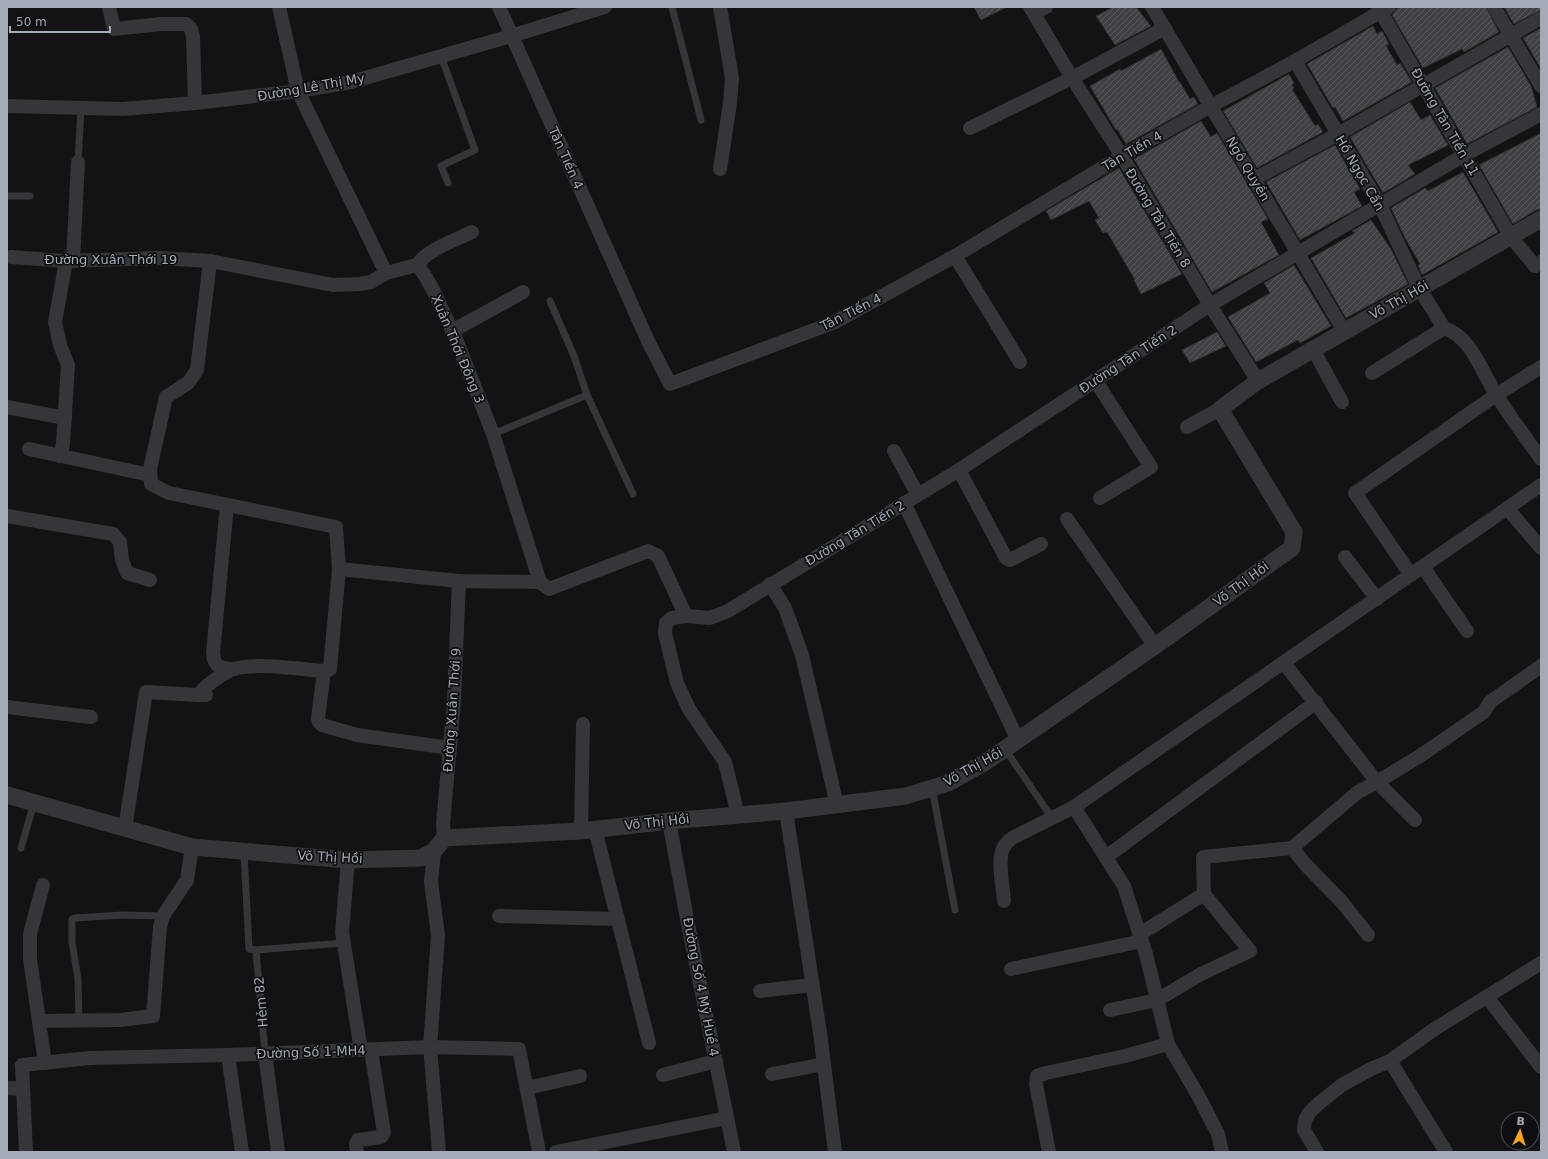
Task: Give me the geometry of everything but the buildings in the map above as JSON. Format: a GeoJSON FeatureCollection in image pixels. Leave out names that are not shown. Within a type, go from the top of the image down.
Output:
{"type":"FeatureCollection","features":[{"type":"Feature","properties":{"kind":"street"},"geometry":{"type":"LineString","coordinates":[[109,7],[114,29],[161,24],[186,24],[191,29],[193,37],[194,103]]}},
{"type":"Feature","properties":{"kind":"street"},"geometry":{"type":"LineString","coordinates":[[279,7],[298,92],[386,273],[417,265],[429,254],[472,232]]}},
{"type":"Feature","properties":{"kind":"street","name":"Tân Tiến 4"},"geometry":{"type":"LineString","coordinates":[[498,7],[648,342],[670,384],[835,322],[955,256],[1122,156],[1295,61],[1383,8]]}},
{"type":"Feature","properties":{"kind":"street","name":"Đường Lê Thị My"},"geometry":{"type":"LineString","coordinates":[[7,106],[123,109],[298,92],[351,82],[605,7]]}},
{"type":"Feature","properties":{"kind":"street"},"geometry":{"type":"LineString","coordinates":[[720,7],[732,78],[730,103],[720,169]]}},
{"type":"Feature","properties":{"kind":"street","name":"Ngô Quyền"},"geometry":{"type":"LineString","coordinates":[[1152,7],[1344,331]]}},
{"type":"Feature","properties":{"kind":"street"},"geometry":{"type":"LineString","coordinates":[[1494,7],[1541,86]]}},
{"type":"Feature","properties":{"kind":"street","name":"Đường Tân Tiến 11"},"geometry":{"type":"LineString","coordinates":[[1383,8],[1424,85],[1511,237],[1535,266],[1541,262]]}},
{"type":"Feature","properties":{"kind":"street","name":"Đường Tân Tiến 8"},"geometry":{"type":"LineString","coordinates":[[1037,9],[1072,78],[1122,156],[1210,305],[1258,381]]}},
{"type":"Feature","properties":{"kind":"street"},"geometry":{"type":"LineString","coordinates":[[1254,179],[1338,134],[1510,34],[1541,18]]}},
{"type":"Feature","properties":{"kind":"street"},"geometry":{"type":"LineString","coordinates":[[970,128],[1072,78],[1165,28]]}},
{"type":"Feature","properties":{"kind":"street","name":"Hồ Ngọc Cẩn"},"geometry":{"type":"LineString","coordinates":[[1295,61],[1380,205],[1420,288],[1444,328]]}},
{"type":"Feature","properties":{"kind":"street","name":"Đường Tân Tiến 2"},"geometry":{"type":"LineString","coordinates":[[738,815],[725,762],[689,709],[677,683],[665,633],[666,624],[672,618],[686,616],[710,618],[728,611],[959,470],[1210,305],[1464,155],[1541,114]]}},
{"type":"Feature","properties":{"kind":"street"},"geometry":{"type":"LineString","coordinates":[[60,456],[68,365],[60,345],[55,322],[69,261],[78,162]]}},
{"type":"Feature","properties":{"kind":"street","name":"Võ Thị Hồi"},"geometry":{"type":"LineString","coordinates":[[444,838],[588,830],[669,821],[786,811],[906,796],[948,783],[1012,745],[1155,646],[1292,548],[1294,532],[1220,409],[1258,381],[1541,220]]}},
{"type":"Feature","properties":{"kind":"street","name":"Đường Xuân Thới 19"},"geometry":{"type":"LineString","coordinates":[[11,256],[69,261],[159,258],[210,262],[333,285],[371,282],[386,273]]}},
{"type":"Feature","properties":{"kind":"street"},"geometry":{"type":"LineString","coordinates":[[955,256],[1020,362]]}},
{"type":"Feature","properties":{"kind":"street"},"geometry":{"type":"LineString","coordinates":[[210,262],[197,370],[188,383],[166,398],[150,469],[151,484],[169,493],[336,527],[339,570],[331,667],[329,670],[324,671],[273,667],[225,669],[215,663],[213,652],[227,505]]}},
{"type":"Feature","properties":{"kind":"street","name":"Xuân Thới Đông 3"},"geometry":{"type":"LineString","coordinates":[[417,265],[433,290],[452,331],[493,434],[540,582]]}},
{"type":"Feature","properties":{"kind":"street"},"geometry":{"type":"LineString","coordinates":[[452,331],[523,292]]}},
{"type":"Feature","properties":{"kind":"street"},"geometry":{"type":"LineString","coordinates":[[1372,373],[1444,328],[1451,330],[1472,352],[1496,395],[1541,459]]}},
{"type":"Feature","properties":{"kind":"street"},"geometry":{"type":"LineString","coordinates":[[1313,349],[1342,402]]}},
{"type":"Feature","properties":{"kind":"street"},"geometry":{"type":"LineString","coordinates":[[1411,575],[1355,493],[1496,395],[1541,367]]}},
{"type":"Feature","properties":{"kind":"street"},"geometry":{"type":"LineString","coordinates":[[1095,380],[1151,467],[1100,498]]}},
{"type":"Feature","properties":{"kind":"street"},"geometry":{"type":"LineString","coordinates":[[7,407],[64,418]]}},
{"type":"Feature","properties":{"kind":"street"},"geometry":{"type":"LineString","coordinates":[[1187,427],[1220,409]]}},
{"type":"Feature","properties":{"kind":"street"},"geometry":{"type":"LineString","coordinates":[[29,449],[150,475]]}},
{"type":"Feature","properties":{"kind":"street"},"geometry":{"type":"LineString","coordinates":[[894,451],[918,495]]}},
{"type":"Feature","properties":{"kind":"street"},"geometry":{"type":"LineString","coordinates":[[959,470],[1006,558],[1010,560],[1041,544]]}},
{"type":"Feature","properties":{"kind":"street"},"geometry":{"type":"LineString","coordinates":[[1004,901],[1000,859],[1002,850],[1014,837],[1074,807],[1541,485]]}},
{"type":"Feature","properties":{"kind":"street"},"geometry":{"type":"LineString","coordinates":[[904,503],[1012,745]]}},
{"type":"Feature","properties":{"kind":"street"},"geometry":{"type":"LineString","coordinates":[[1507,508],[1541,548]]}},
{"type":"Feature","properties":{"kind":"street"},"geometry":{"type":"LineString","coordinates":[[7,516],[113,534],[120,542],[122,560],[127,573],[150,580]]}},
{"type":"Feature","properties":{"kind":"street"},"geometry":{"type":"LineString","coordinates":[[1067,518],[1155,646]]}},
{"type":"Feature","properties":{"kind":"street"},"geometry":{"type":"LineString","coordinates":[[339,570],[459,581],[540,582],[549,589],[648,551],[658,556],[686,616]]}},
{"type":"Feature","properties":{"kind":"street"},"geometry":{"type":"LineString","coordinates":[[1345,557],[1377,599]]}},
{"type":"Feature","properties":{"kind":"street"},"geometry":{"type":"LineString","coordinates":[[1423,566],[1467,631]]}},
{"type":"Feature","properties":{"kind":"street","name":"Đường Xuân Thới 9"},"geometry":{"type":"LineString","coordinates":[[444,838],[443,824],[454,700],[459,581]]}},
{"type":"Feature","properties":{"kind":"street"},"geometry":{"type":"LineString","coordinates":[[770,584],[785,608],[802,655],[837,804]]}},
{"type":"Feature","properties":{"kind":"street"},"geometry":{"type":"LineString","coordinates":[[1284,663],[1377,782],[1415,820]]}},
{"type":"Feature","properties":{"kind":"street"},"geometry":{"type":"LineString","coordinates":[[1110,1010],[1157,1000],[1201,974],[1250,951],[1204,894],[1203,857],[1292,848],[1358,792],[1420,756],[1484,712],[1490,702],[1541,666]]}},
{"type":"Feature","properties":{"kind":"street"},"geometry":{"type":"LineString","coordinates":[[125,829],[146,692],[202,695],[210,683],[236,669]]}},
{"type":"Feature","properties":{"kind":"street"},"geometry":{"type":"LineString","coordinates":[[324,671],[318,718],[322,725],[357,735],[450,748]]}},
{"type":"Feature","properties":{"kind":"street"},"geometry":{"type":"LineString","coordinates":[[1106,857],[1316,702]]}},
{"type":"Feature","properties":{"kind":"street"},"geometry":{"type":"LineString","coordinates":[[7,707],[91,717]]}},
{"type":"Feature","properties":{"kind":"street"},"geometry":{"type":"LineString","coordinates":[[583,724],[588,830],[618,919],[649,1043]]}},
{"type":"Feature","properties":{"kind":"street","name":"Võ Thị Hồi"},"geometry":{"type":"LineString","coordinates":[[7,795],[192,847],[348,860],[421,858],[434,851]]}},
{"type":"Feature","properties":{"kind":"street"},"geometry":{"type":"LineString","coordinates":[[1074,807],[1124,886],[1141,937],[1168,1044],[1199,1097],[1218,1134],[1222,1152]]}},
{"type":"Feature","properties":{"kind":"street"},"geometry":{"type":"LineString","coordinates":[[786,811],[824,1064],[835,1152]]}},
{"type":"Feature","properties":{"kind":"street","name":"Đường Số 4 Mỹ Huề 4"},"geometry":{"type":"LineString","coordinates":[[669,821],[687,919],[734,1152]]}},
{"type":"Feature","properties":{"kind":"street"},"geometry":{"type":"LineString","coordinates":[[439,1152],[430,1047],[438,935],[431,882],[434,851],[444,838]]}},
{"type":"Feature","properties":{"kind":"street"},"geometry":{"type":"LineString","coordinates":[[39,1022],[120,1020],[153,1016],[160,927],[163,916],[187,880],[192,847]]}},
{"type":"Feature","properties":{"kind":"street"},"geometry":{"type":"LineString","coordinates":[[1292,848],[1306,865],[1342,902],[1368,935]]}},
{"type":"Feature","properties":{"kind":"street"},"geometry":{"type":"LineString","coordinates":[[348,860],[342,924],[343,943],[384,1133],[381,1136],[358,1140],[356,1144],[357,1152]]}},
{"type":"Feature","properties":{"kind":"street"},"geometry":{"type":"LineString","coordinates":[[43,885],[30,934],[30,959],[45,1063]]}},
{"type":"Feature","properties":{"kind":"street"},"geometry":{"type":"LineString","coordinates":[[1011,969],[1141,937],[1204,894]]}},
{"type":"Feature","properties":{"kind":"street"},"geometry":{"type":"LineString","coordinates":[[499,916],[618,919]]}},
{"type":"Feature","properties":{"kind":"street"},"geometry":{"type":"LineString","coordinates":[[1317,1152],[1304,1130],[1305,1120],[1309,1113],[1318,1104],[1342,1085],[1371,1069],[1390,1061],[1433,1030],[1541,963]]}},
{"type":"Feature","properties":{"kind":"street"},"geometry":{"type":"LineString","coordinates":[[760,991],[812,985]]}},
{"type":"Feature","properties":{"kind":"street"},"geometry":{"type":"LineString","coordinates":[[1487,997],[1541,1066]]}},
{"type":"Feature","properties":{"kind":"street"},"geometry":{"type":"LineString","coordinates":[[1049,1152],[1036,1084],[1037,1076],[1125,1056],[1168,1044]]}},
{"type":"Feature","properties":{"kind":"street","name":"Đường Số 1-MH4"},"geometry":{"type":"LineString","coordinates":[[23,1089],[22,1065],[90,1058],[265,1054],[430,1047],[519,1049],[539,1152]]}},
{"type":"Feature","properties":{"kind":"street"},"geometry":{"type":"LineString","coordinates":[[265,1054],[278,1152]]}},
{"type":"Feature","properties":{"kind":"street"},"geometry":{"type":"LineString","coordinates":[[228,1055],[242,1152]]}},
{"type":"Feature","properties":{"kind":"street"},"geometry":{"type":"LineString","coordinates":[[664,1075],[716,1060]]}},
{"type":"Feature","properties":{"kind":"street"},"geometry":{"type":"LineString","coordinates":[[1390,1061],[1446,1152]]}},
{"type":"Feature","properties":{"kind":"street"},"geometry":{"type":"LineString","coordinates":[[772,1074],[824,1064]]}},
{"type":"Feature","properties":{"kind":"street"},"geometry":{"type":"LineString","coordinates":[[527,1088],[580,1076]]}},
{"type":"Feature","properties":{"kind":"street"},"geometry":{"type":"LineString","coordinates":[[7,1088],[23,1089],[26,1152]]}},
{"type":"Feature","properties":{"kind":"street"},"geometry":{"type":"LineString","coordinates":[[556,1152],[727,1118]]}},
{"type":"Feature","properties":{"kind":"lane"},"geometry":{"type":"LineString","coordinates":[[672,7],[701,120]]}},
{"type":"Feature","properties":{"kind":"lane"},"geometry":{"type":"LineString","coordinates":[[441,56],[475,150],[441,166],[448,183]]}},
{"type":"Feature","properties":{"kind":"lane"},"geometry":{"type":"LineString","coordinates":[[78,162],[81,108]]}},
{"type":"Feature","properties":{"kind":"lane"},"geometry":{"type":"LineString","coordinates":[[7,196],[30,196]]}},
{"type":"Feature","properties":{"kind":"lane"},"geometry":{"type":"LineString","coordinates":[[550,302],[574,356],[587,395],[633,494]]}},
{"type":"Feature","properties":{"kind":"lane"},"geometry":{"type":"LineString","coordinates":[[493,434],[587,395]]}},
{"type":"Feature","properties":{"kind":"lane"},"geometry":{"type":"LineString","coordinates":[[1012,745],[1052,818]]}},
{"type":"Feature","properties":{"kind":"lane"},"geometry":{"type":"LineString","coordinates":[[932,788],[955,910]]}},
{"type":"Feature","properties":{"kind":"lane"},"geometry":{"type":"LineString","coordinates":[[21,848],[34,803]]}},
{"type":"Feature","properties":{"kind":"lane"},"geometry":{"type":"LineString","coordinates":[[244,852],[249,949],[256,950],[343,943]]}},
{"type":"Feature","properties":{"kind":"lane"},"geometry":{"type":"LineString","coordinates":[[79,1021],[78,979],[72,942],[72,919],[124,915],[163,916]]}},
{"type":"Feature","properties":{"kind":"lane","name":"Hẻm 82"},"geometry":{"type":"LineString","coordinates":[[256,950],[265,1054]]}}]}
